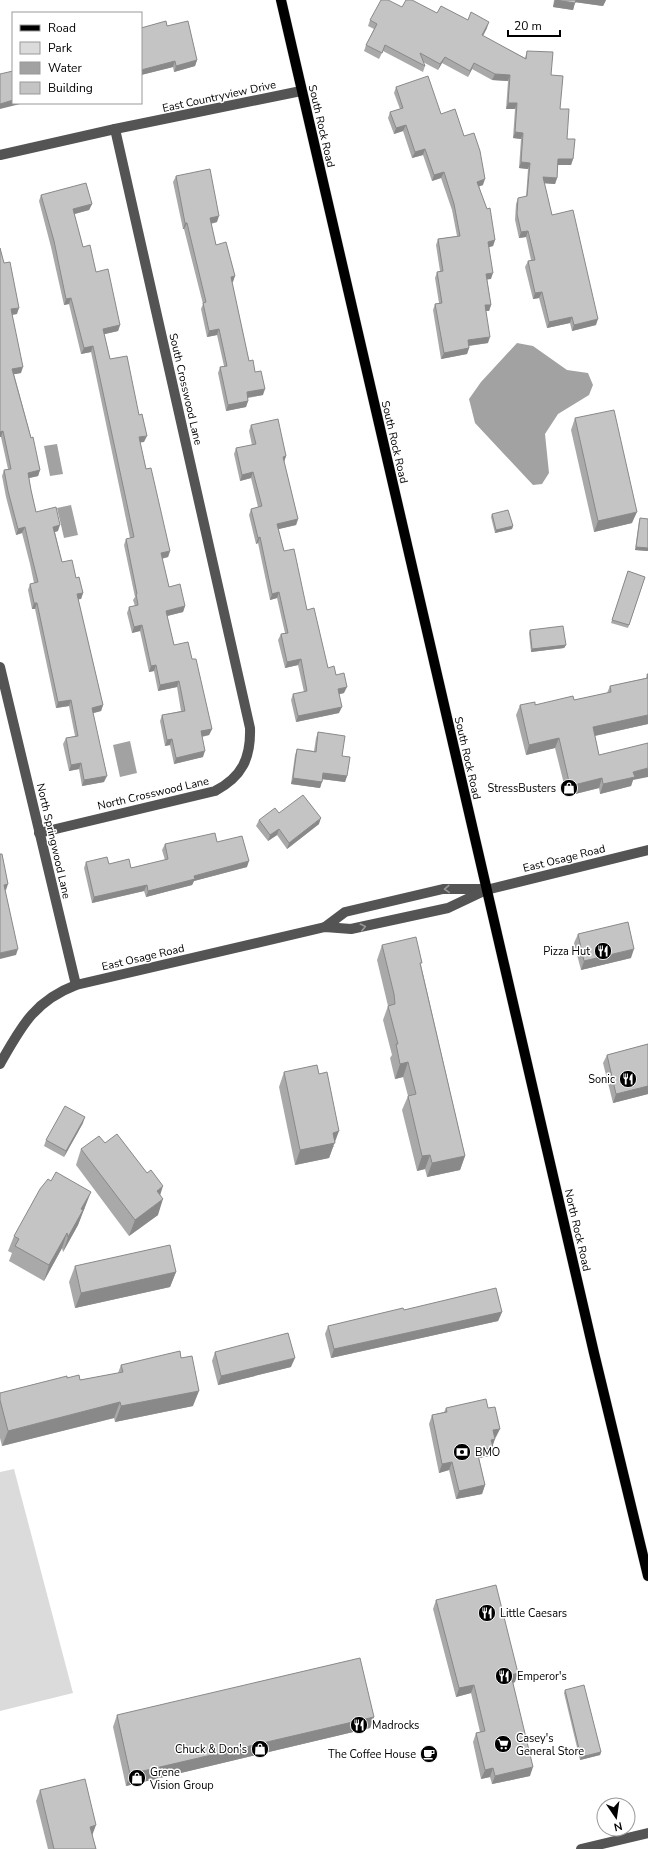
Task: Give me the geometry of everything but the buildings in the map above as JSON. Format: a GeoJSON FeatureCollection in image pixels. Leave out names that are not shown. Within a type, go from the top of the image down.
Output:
{"type":"FeatureCollection","features":[{"type":"Feature","properties":{"kind":"main road","name":"South Rock Road"},"geometry":{"type":"LineString","coordinates":[[281,0],[486,890]]}},
{"type":"Feature","properties":{"kind":"main road","name":"North Rock Road"},"geometry":{"type":"LineString","coordinates":[[486,890],[594,1353],[648,1576]]}},
{"type":"Feature","properties":{"kind":"street","name":"East Countryview Drive"},"geometry":{"type":"LineString","coordinates":[[0,156],[115,129],[301,91]]}},
{"type":"Feature","properties":{"kind":"street","name":"South Crosswood Lane"},"geometry":{"type":"LineString","coordinates":[[115,129],[233,654]]}},
{"type":"Feature","properties":{"kind":"street","name":"North Crosswood Lane"},"geometry":{"type":"LineString","coordinates":[[39,832],[215,791],[234,778],[244,765],[250,744],[250,728],[233,654]]}},
{"type":"Feature","properties":{"kind":"street","name":"North Springwood Lane"},"geometry":{"type":"LineString","coordinates":[[0,667],[76,985]]}},
{"type":"Feature","properties":{"kind":"street","name":"East Osage Road"},"geometry":{"type":"LineString","coordinates":[[0,1064],[20,1029],[34,1010],[60,991],[76,985],[325,927],[351,929],[448,908],[486,890],[648,850]]}},
{"type":"Feature","properties":{"kind":"street","name":"East Osage Road"},"geometry":{"type":"LineString","coordinates":[[325,927],[346,912],[443,889],[486,890]]}},
{"type":"Feature","properties":{"kind":"street"},"geometry":{"type":"LineString","coordinates":[[581,1849],[648,1833]]}},
{"type":"Feature","properties":{"kind":"green space"},"geometry":{"type":"Polygon","coordinates":[[[14,1469],[73,1693],[0,1711],[0,1472],[14,1469]]]}},
{"type":"Feature","properties":{"kind":"water"},"geometry":{"type":"Polygon","coordinates":[[[517,343],[533,346],[567,370],[588,373],[593,385],[589,395],[558,414],[545,434],[549,473],[542,484],[533,485],[475,423],[469,399],[481,382],[517,343]]]}},
{"type":"Feature","properties":{"kind":"water"},"geometry":{"type":"Polygon","coordinates":[[[57,444],[63,474],[50,476],[44,446],[57,444]]]}},
{"type":"Feature","properties":{"kind":"water"},"geometry":{"type":"Polygon","coordinates":[[[71,505],[78,535],[64,538],[57,508],[71,505]]]}},
{"type":"Feature","properties":{"kind":"water"},"geometry":{"type":"Polygon","coordinates":[[[130,741],[137,773],[120,777],[113,745],[130,741]]]}},
{"type":"Feature","properties":{"kind":"place","name":"StressBusters"},"geometry":{"type":"Point","coordinates":[569,788]}},
{"type":"Feature","properties":{"kind":"place","name":"Pizza Hut"},"geometry":{"type":"Point","coordinates":[603,951]}},
{"type":"Feature","properties":{"kind":"place","name":"Sonic"},"geometry":{"type":"Point","coordinates":[628,1079]}},
{"type":"Feature","properties":{"kind":"place","name":"BMO"},"geometry":{"type":"Point","coordinates":[462,1452]}},
{"type":"Feature","properties":{"kind":"place","name":"Little Caesars"},"geometry":{"type":"Point","coordinates":[487,1613]}},
{"type":"Feature","properties":{"kind":"place","name":"Emperor's"},"geometry":{"type":"Point","coordinates":[504,1676]}},
{"type":"Feature","properties":{"kind":"place","name":"Madrocks"},"geometry":{"type":"Point","coordinates":[359,1725]}},
{"type":"Feature","properties":{"kind":"place","name":"Casey's General Store"},"geometry":{"type":"Point","coordinates":[503,1744]}},
{"type":"Feature","properties":{"kind":"place","name":"Chuck & Don's"},"geometry":{"type":"Point","coordinates":[260,1749]}},
{"type":"Feature","properties":{"kind":"place","name":"The Coffee House"},"geometry":{"type":"Point","coordinates":[429,1754]}},
{"type":"Feature","properties":{"kind":"place","name":"Grene Vision Group"},"geometry":{"type":"Point","coordinates":[137,1778]}}]}
